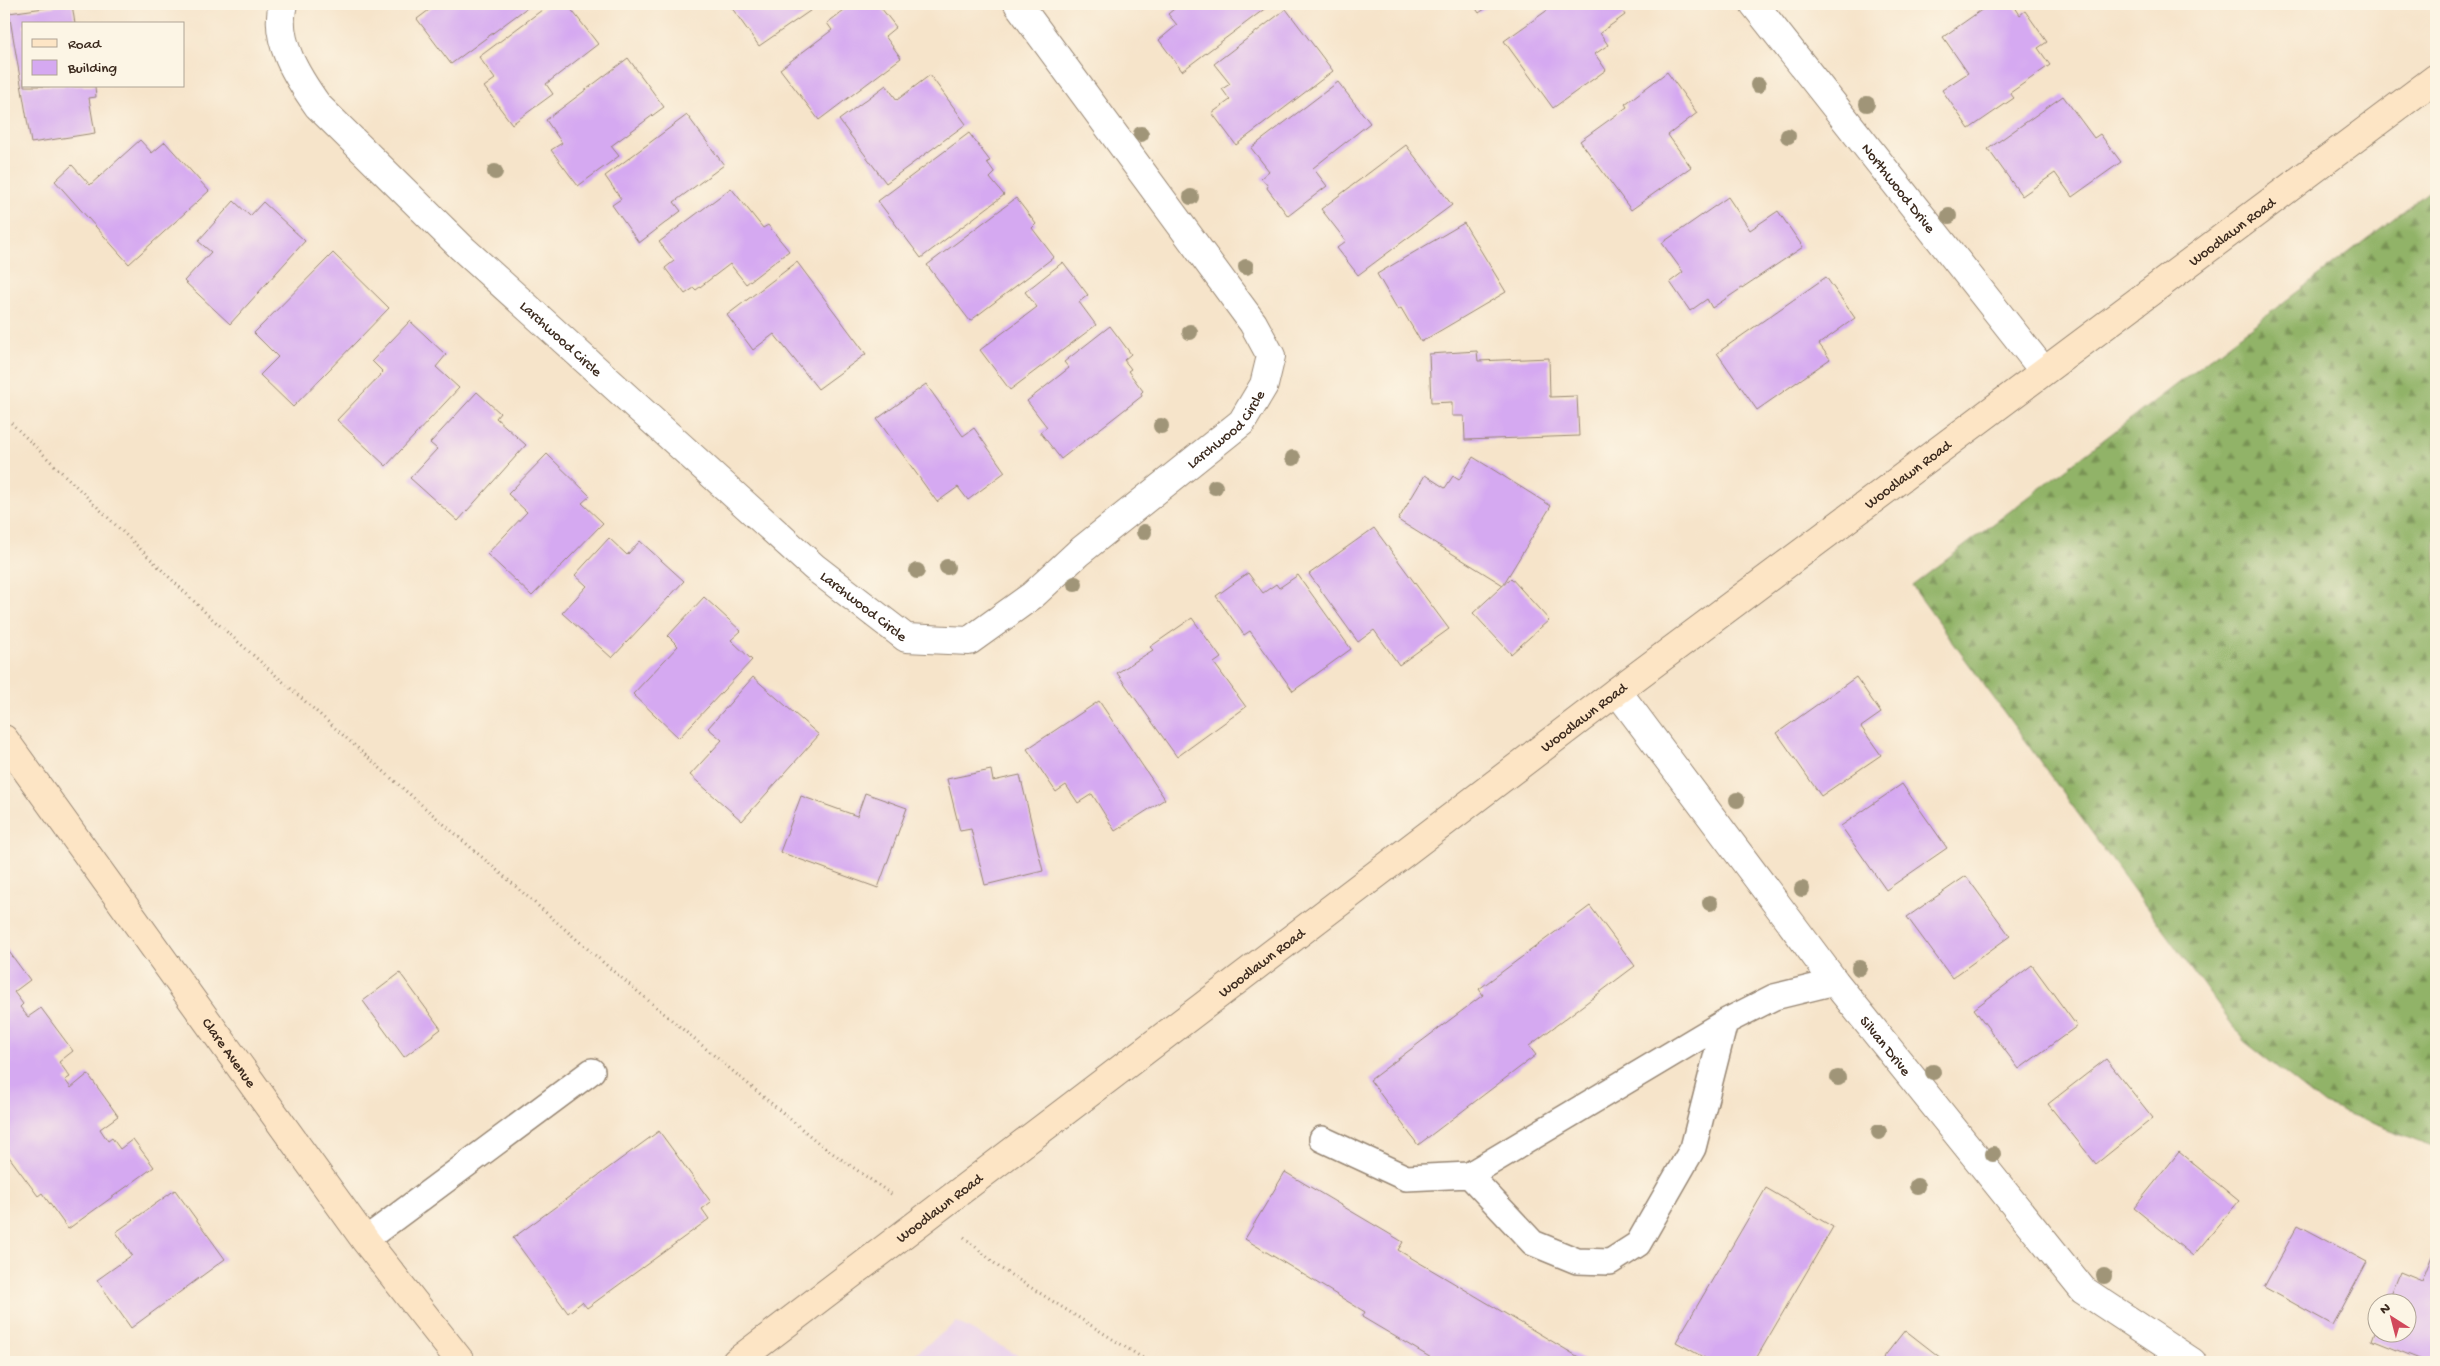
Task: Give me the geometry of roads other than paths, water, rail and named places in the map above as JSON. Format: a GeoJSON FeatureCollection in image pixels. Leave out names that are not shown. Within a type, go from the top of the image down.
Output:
{"type":"FeatureCollection","features":[{"type":"Feature","properties":{"kind":"main road","name":"Woodlawn Road"},"geometry":{"type":"LineString","coordinates":[[736,1362],[1617,690],[2436,78]]}},
{"type":"Feature","properties":{"kind":"main road","name":"Clare Avenue"},"geometry":{"type":"LineString","coordinates":[[4,739],[365,1240],[461,1362]]}},
{"type":"Feature","properties":{"kind":"street","name":"Larchwood Circle"},"geometry":{"type":"LineString","coordinates":[[282,4],[279,16],[288,55],[301,82],[318,106],[462,248],[814,567],[906,638],[969,642],[1033,595],[1078,553],[1242,422],[1264,385],[1271,356],[1253,323],[1018,4]]}},
{"type":"Feature","properties":{"kind":"street","name":"Northwood Drive"},"geometry":{"type":"LineString","coordinates":[[1754,4],[2043,370]]}},
{"type":"Feature","properties":{"kind":"street","name":"Silvan Drive"},"geometry":{"type":"LineString","coordinates":[[1617,690],[1835,982],[2083,1290],[2192,1362]]}},
{"type":"Feature","properties":{"kind":"lane"},"geometry":{"type":"LineString","coordinates":[[1322,1139],[1406,1178],[1469,1175],[1725,1022],[1774,997],[1835,982]]}},
{"type":"Feature","properties":{"kind":"lane"},"geometry":{"type":"LineString","coordinates":[[1469,1175],[1533,1243],[1577,1261],[1610,1262],[1638,1244],[1693,1148],[1725,1022]]}},
{"type":"Feature","properties":{"kind":"lane"},"geometry":{"type":"LineString","coordinates":[[365,1240],[592,1071]]}}]}
